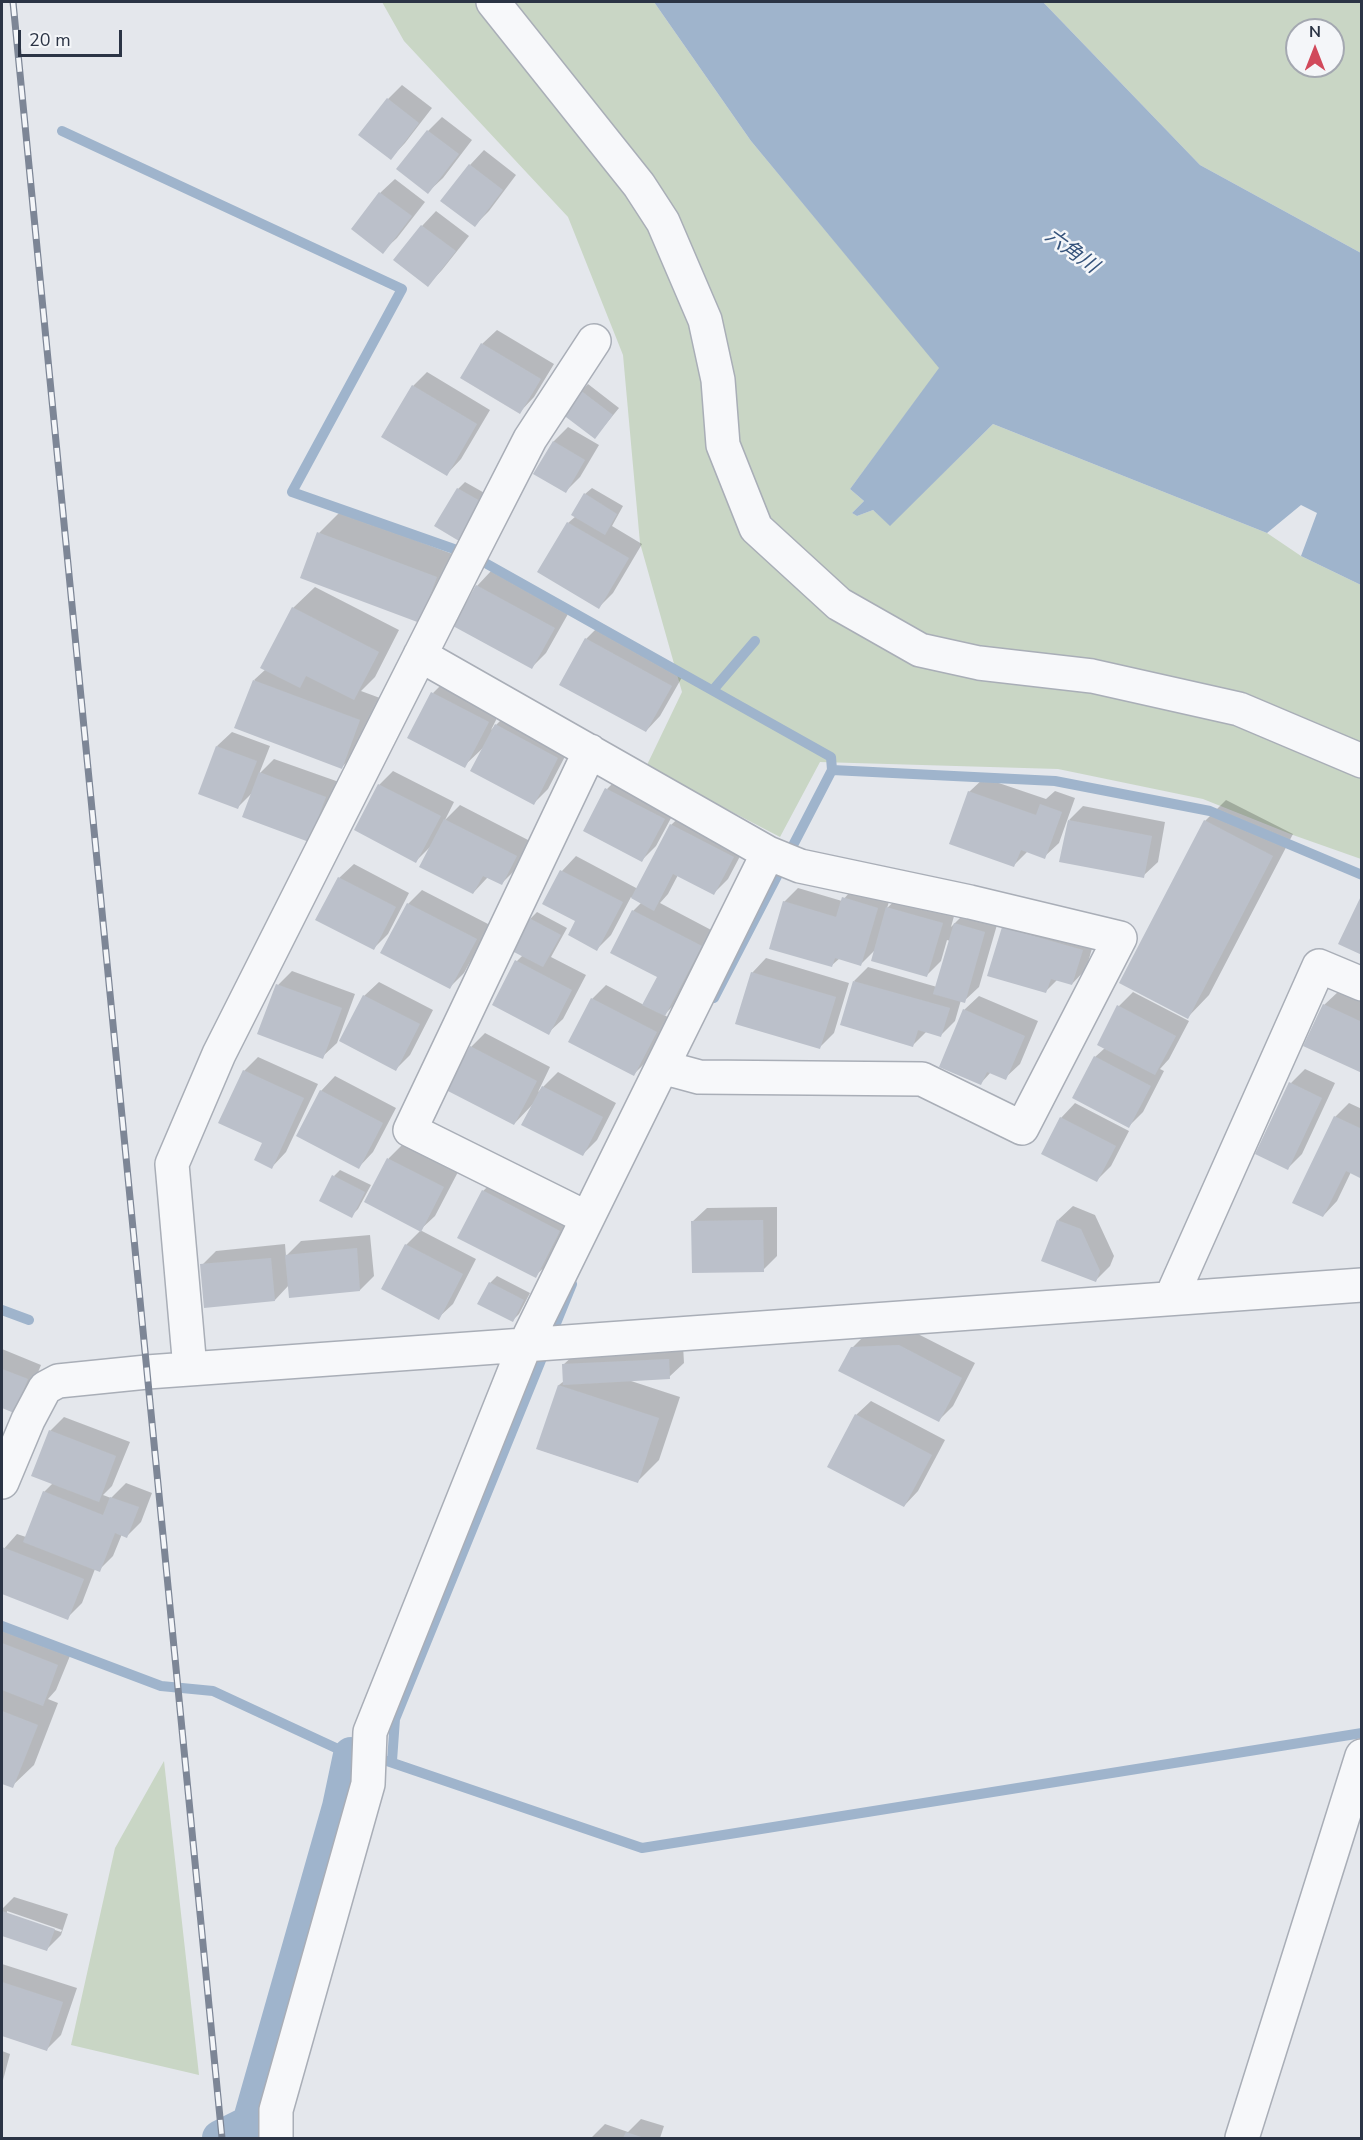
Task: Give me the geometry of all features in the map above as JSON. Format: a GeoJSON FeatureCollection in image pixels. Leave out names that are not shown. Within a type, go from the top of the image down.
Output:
{"type":"FeatureCollection","features":[{"type":"Feature","properties":{"kind":"street"},"geometry":{"type":"LineString","coordinates":[[493,2],[639,185],[663,222],[705,320],[718,380],[723,445],[756,528],[839,604],[920,650],[979,663],[1092,676],[1239,709],[1362,761]]}},
{"type":"Feature","properties":{"kind":"street"},"geometry":{"type":"LineString","coordinates":[[190,1369],[171,1164],[219,1054],[530,439],[594,341]]}},
{"type":"Feature","properties":{"kind":"street"},"geometry":{"type":"LineString","coordinates":[[420,655],[782,859],[1120,938],[1022,1128],[922,1079],[677,1071]]}},
{"type":"Feature","properties":{"kind":"street"},"geometry":{"type":"LineString","coordinates":[[587,1218],[410,1130],[590,751]]}},
{"type":"Feature","properties":{"kind":"street"},"geometry":{"type":"LineString","coordinates":[[276,2139],[276,2110],[368,1784],[370,1732],[542,1344],[587,1218],[677,1071],[782,859]]}},
{"type":"Feature","properties":{"kind":"street"},"geometry":{"type":"LineString","coordinates":[[1171,1298],[1319,966],[1362,984]]}},
{"type":"Feature","properties":{"kind":"street"},"geometry":{"type":"LineString","coordinates":[[2,1482],[28,1420],[45,1388],[58,1381],[190,1369],[1362,1285]]}},
{"type":"Feature","properties":{"kind":"street"},"geometry":{"type":"LineString","coordinates":[[1242,2139],[1360,1759]]}},
{"type":"Feature","properties":{"kind":"green space"},"geometry":{"type":"Polygon","coordinates":[[[382,2],[654,2],[751,141],[940,368],[850,489],[864,501],[852,513],[857,516],[873,510],[890,525],[993,424],[1267,533],[1301,556],[1361,585],[1361,859],[1203,799],[1058,769],[820,762],[780,837],[646,767],[682,692],[640,543],[623,355],[568,217],[404,41],[382,2]]]}},
{"type":"Feature","properties":{"kind":"green space"},"geometry":{"type":"Polygon","coordinates":[[[1043,2],[1361,2],[1361,253],[1200,165],[1043,2]]]}},
{"type":"Feature","properties":{"kind":"green space"},"geometry":{"type":"Polygon","coordinates":[[[164,1761],[199,2075],[71,2045],[115,1848],[164,1761]]]}},
{"type":"Feature","properties":{"kind":"water","name":"六角川"},"geometry":{"type":"Polygon","coordinates":[[[654,2],[1043,2],[1200,165],[1361,253],[1361,585],[1301,556],[1317,513],[1301,505],[1267,533],[993,424],[890,526],[873,510],[857,516],[852,513],[864,501],[850,489],[939,368],[751,141],[654,2]]]}},
{"type":"Feature","properties":{"kind":"building"},"geometry":{"type":"Polygon","coordinates":[[[387,98],[419,123],[391,160],[358,135],[387,98]]]}},
{"type":"Feature","properties":{"kind":"building"},"geometry":{"type":"Polygon","coordinates":[[[427,130],[459,154],[428,194],[396,169],[427,130]]]}},
{"type":"Feature","properties":{"kind":"building"},"geometry":{"type":"Polygon","coordinates":[[[469,164],[503,190],[475,227],[440,201],[469,164]]]}},
{"type":"Feature","properties":{"kind":"building"},"geometry":{"type":"Polygon","coordinates":[[[379,192],[412,216],[383,254],[351,229],[379,192]]]}},
{"type":"Feature","properties":{"kind":"building"},"geometry":{"type":"Polygon","coordinates":[[[421,225],[456,251],[428,287],[393,260],[421,225]]]}},
{"type":"Feature","properties":{"kind":"building"},"geometry":{"type":"Polygon","coordinates":[[[481,343],[541,379],[520,414],[460,378],[481,343]]]}},
{"type":"Feature","properties":{"kind":"building"},"geometry":{"type":"Polygon","coordinates":[[[412,385],[477,424],[447,476],[381,437],[412,385]]]}},
{"type":"Feature","properties":{"kind":"building"},"geometry":{"type":"Polygon","coordinates":[[[580,390],[613,415],[595,439],[562,414],[580,390]]]}},
{"type":"Feature","properties":{"kind":"building"},"geometry":{"type":"Polygon","coordinates":[[[553,441],[585,460],[566,493],[533,474],[553,441]]]}},
{"type":"Feature","properties":{"kind":"building"},"geometry":{"type":"Polygon","coordinates":[[[457,488],[482,502],[459,541],[434,526],[457,488]]]}},
{"type":"Feature","properties":{"kind":"building"},"geometry":{"type":"Polygon","coordinates":[[[584,493],[617,514],[605,535],[571,515],[584,493]]]}},
{"type":"Feature","properties":{"kind":"building"},"geometry":{"type":"Polygon","coordinates":[[[567,522],[629,558],[599,609],[537,572],[567,522]]]}},
{"type":"Feature","properties":{"kind":"building"},"geometry":{"type":"Polygon","coordinates":[[[317,532],[437,577],[420,623],[300,578],[317,532]]]}},
{"type":"Feature","properties":{"kind":"building"},"geometry":{"type":"Polygon","coordinates":[[[476,585],[555,628],[532,669],[453,626],[476,585]]]}},
{"type":"Feature","properties":{"kind":"building"},"geometry":{"type":"Polygon","coordinates":[[[292,607],[379,652],[354,700],[306,676],[300,688],[260,668],[292,607]]]}},
{"type":"Feature","properties":{"kind":"building"},"geometry":{"type":"Polygon","coordinates":[[[585,638],[672,686],[646,732],[559,685],[585,638]]]}},
{"type":"Feature","properties":{"kind":"building"},"geometry":{"type":"Polygon","coordinates":[[[253,680],[360,720],[342,769],[234,728],[253,680]]]}},
{"type":"Feature","properties":{"kind":"building"},"geometry":{"type":"Polygon","coordinates":[[[431,692],[489,722],[465,768],[407,738],[431,692]]]}},
{"type":"Feature","properties":{"kind":"building"},"geometry":{"type":"Polygon","coordinates":[[[495,724],[558,758],[534,805],[470,771],[495,724]]]}},
{"type":"Feature","properties":{"kind":"building"},"geometry":{"type":"Polygon","coordinates":[[[216,746],[257,761],[238,809],[198,794],[216,746]]]}},
{"type":"Feature","properties":{"kind":"building"},"geometry":{"type":"Polygon","coordinates":[[[259,772],[326,797],[309,842],[242,817],[259,772]]]}},
{"type":"Feature","properties":{"kind":"building"},"geometry":{"type":"Polygon","coordinates":[[[378,784],[441,816],[416,863],[354,830],[378,784]]]}},
{"type":"Feature","properties":{"kind":"building"},"geometry":{"type":"Polygon","coordinates":[[[605,788],[665,819],[642,862],[583,831],[605,788]]]}},
{"type":"Feature","properties":{"kind":"building"},"geometry":{"type":"Polygon","coordinates":[[[968,791],[1036,815],[1040,804],[1062,812],[1045,859],[1021,850],[1014,867],[949,844],[968,791]]]}},
{"type":"Feature","properties":{"kind":"building"},"geometry":{"type":"Polygon","coordinates":[[[444,819],[517,856],[502,885],[483,876],[473,894],[419,867],[444,819]]]}},
{"type":"Feature","properties":{"kind":"building"},"geometry":{"type":"Polygon","coordinates":[[[1068,820],[1152,836],[1144,878],[1059,862],[1068,820]]]}},
{"type":"Feature","properties":{"kind":"building"},"geometry":{"type":"Polygon","coordinates":[[[1204,820],[1273,856],[1188,1019],[1119,983],[1204,820]]]}},
{"type":"Feature","properties":{"kind":"building"},"geometry":{"type":"Polygon","coordinates":[[[670,824],[734,857],[714,895],[673,874],[654,911],[631,898],[670,824]]]}},
{"type":"Feature","properties":{"kind":"building"},"geometry":{"type":"Polygon","coordinates":[[[560,870],[623,902],[597,951],[568,935],[575,921],[542,904],[560,870]]]}},
{"type":"Feature","properties":{"kind":"building"},"geometry":{"type":"Polygon","coordinates":[[[338,877],[396,907],[374,950],[315,920],[338,877]]]}},
{"type":"Feature","properties":{"kind":"building"},"geometry":{"type":"Polygon","coordinates":[[[1362,894],[1362,955],[1338,944],[1362,894]]]}},
{"type":"Feature","properties":{"kind":"building"},"geometry":{"type":"Polygon","coordinates":[[[842,897],[878,908],[861,966],[835,958],[832,967],[769,949],[783,901],[836,917],[842,897]]]}},
{"type":"Feature","properties":{"kind":"building"},"geometry":{"type":"Polygon","coordinates":[[[407,903],[477,939],[450,989],[380,953],[407,903]]]}},
{"type":"Feature","properties":{"kind":"building"},"geometry":{"type":"Polygon","coordinates":[[[886,907],[943,923],[927,977],[871,961],[886,907]]]}},
{"type":"Feature","properties":{"kind":"building"},"geometry":{"type":"Polygon","coordinates":[[[632,910],[702,946],[665,1016],[642,1005],[657,977],[610,953],[632,910]]]}},
{"type":"Feature","properties":{"kind":"building"},"geometry":{"type":"Polygon","coordinates":[[[529,918],[561,935],[543,967],[512,951],[529,918]]]}},
{"type":"Feature","properties":{"kind":"building"},"geometry":{"type":"Polygon","coordinates":[[[954,923],[985,932],[965,1003],[933,994],[954,923]]]}},
{"type":"Feature","properties":{"kind":"building"},"geometry":{"type":"Polygon","coordinates":[[[1002,927],[1083,950],[1072,985],[1051,979],[1046,993],[987,976],[1002,927]]]}},
{"type":"Feature","properties":{"kind":"building"},"geometry":{"type":"Polygon","coordinates":[[[515,960],[572,990],[549,1035],[492,1005],[515,960]]]}},
{"type":"Feature","properties":{"kind":"building"},"geometry":{"type":"Polygon","coordinates":[[[751,972],[836,997],[820,1049],[735,1024],[751,972]]]}},
{"type":"Feature","properties":{"kind":"building"},"geometry":{"type":"Polygon","coordinates":[[[853,981],[950,1008],[941,1037],[918,1030],[913,1047],[840,1025],[853,981]]]}},
{"type":"Feature","properties":{"kind":"building"},"geometry":{"type":"Polygon","coordinates":[[[276,984],[342,1008],[323,1059],[257,1034],[276,984]]]}},
{"type":"Feature","properties":{"kind":"building"},"geometry":{"type":"Polygon","coordinates":[[[363,995],[420,1024],[396,1071],[339,1041],[363,995]]]}},
{"type":"Feature","properties":{"kind":"building"},"geometry":{"type":"Polygon","coordinates":[[[591,998],[657,1032],[634,1076],[568,1042],[591,998]]]}},
{"type":"Feature","properties":{"kind":"building"},"geometry":{"type":"Polygon","coordinates":[[[1323,1004],[1362,1022],[1362,1073],[1303,1046],[1323,1004]]]}},
{"type":"Feature","properties":{"kind":"building"},"geometry":{"type":"Polygon","coordinates":[[[1117,1005],[1176,1036],[1155,1075],[1097,1045],[1117,1005]]]}},
{"type":"Feature","properties":{"kind":"building"},"geometry":{"type":"Polygon","coordinates":[[[963,1009],[1025,1036],[1006,1080],[987,1072],[981,1085],[939,1067],[963,1009]]]}},
{"type":"Feature","properties":{"kind":"building"},"geometry":{"type":"Polygon","coordinates":[[[470,1046],[537,1081],[514,1125],[446,1090],[470,1046]]]}},
{"type":"Feature","properties":{"kind":"building"},"geometry":{"type":"Polygon","coordinates":[[[1094,1056],[1151,1086],[1129,1128],[1072,1098],[1094,1056]]]}},
{"type":"Feature","properties":{"kind":"building"},"geometry":{"type":"Polygon","coordinates":[[[243,1070],[304,1098],[272,1169],[254,1160],[262,1143],[218,1123],[243,1070]]]}},
{"type":"Feature","properties":{"kind":"building"},"geometry":{"type":"Polygon","coordinates":[[[1289,1082],[1322,1098],[1288,1170],[1255,1154],[1289,1082]]]}},
{"type":"Feature","properties":{"kind":"building"},"geometry":{"type":"Polygon","coordinates":[[[542,1086],[603,1117],[583,1156],[521,1125],[542,1086]]]}},
{"type":"Feature","properties":{"kind":"building"},"geometry":{"type":"Polygon","coordinates":[[[320,1090],[383,1123],[359,1169],[296,1136],[320,1090]]]}},
{"type":"Feature","properties":{"kind":"building"},"geometry":{"type":"Polygon","coordinates":[[[1334,1116],[1362,1129],[1362,1179],[1346,1171],[1323,1217],[1292,1203],[1334,1116]]]}},
{"type":"Feature","properties":{"kind":"building"},"geometry":{"type":"Polygon","coordinates":[[[1060,1117],[1116,1146],[1097,1182],[1041,1154],[1060,1117]]]}},
{"type":"Feature","properties":{"kind":"building"},"geometry":{"type":"Polygon","coordinates":[[[387,1158],[444,1187],[421,1232],[364,1202],[387,1158]]]}},
{"type":"Feature","properties":{"kind":"building"},"geometry":{"type":"Polygon","coordinates":[[[332,1175],[365,1192],[352,1218],[319,1201],[332,1175]]]}},
{"type":"Feature","properties":{"kind":"building"},"geometry":{"type":"Polygon","coordinates":[[[482,1190],[560,1231],[536,1278],[457,1238],[482,1190]]]}},
{"type":"Feature","properties":{"kind":"building"},"geometry":{"type":"Polygon","coordinates":[[[763,1220],[764,1272],[692,1273],[691,1221],[763,1220]]]}},
{"type":"Feature","properties":{"kind":"building"},"geometry":{"type":"Polygon","coordinates":[[[1057,1220],[1081,1229],[1100,1271],[1096,1282],[1041,1261],[1057,1220]]]}},
{"type":"Feature","properties":{"kind":"building"},"geometry":{"type":"Polygon","coordinates":[[[405,1244],[463,1274],[439,1320],[381,1289],[405,1244]]]}},
{"type":"Feature","properties":{"kind":"building"},"geometry":{"type":"Polygon","coordinates":[[[357,1248],[360,1291],[289,1298],[285,1255],[357,1248]]]}},
{"type":"Feature","properties":{"kind":"building"},"geometry":{"type":"Polygon","coordinates":[[[271,1258],[275,1301],[204,1308],[200,1264],[271,1258]]]}},
{"type":"Feature","properties":{"kind":"building"},"geometry":{"type":"Polygon","coordinates":[[[489,1282],[524,1300],[513,1322],[477,1304],[489,1282]]]}},
{"type":"Feature","properties":{"kind":"building"},"geometry":{"type":"Polygon","coordinates":[[[899,1345],[962,1378],[939,1422],[838,1371],[851,1347],[899,1345]]]}},
{"type":"Feature","properties":{"kind":"building"},"geometry":{"type":"Polygon","coordinates":[[[669,1359],[670,1379],[563,1385],[562,1364],[669,1359]]]}},
{"type":"Feature","properties":{"kind":"building"},"geometry":{"type":"Polygon","coordinates":[[[2,1369],[28,1379],[14,1413],[2,1408],[2,1369]]]}},
{"type":"Feature","properties":{"kind":"building"},"geometry":{"type":"Polygon","coordinates":[[[558,1385],[659,1418],[638,1483],[536,1449],[558,1385]]]}},
{"type":"Feature","properties":{"kind":"building"},"geometry":{"type":"Polygon","coordinates":[[[855,1414],[932,1455],[904,1507],[827,1467],[855,1414]]]}},
{"type":"Feature","properties":{"kind":"building"},"geometry":{"type":"Polygon","coordinates":[[[49,1430],[116,1456],[99,1502],[31,1476],[49,1430]]]}},
{"type":"Feature","properties":{"kind":"building"},"geometry":{"type":"Polygon","coordinates":[[[43,1491],[103,1515],[110,1497],[139,1507],[127,1538],[115,1533],[100,1572],[23,1542],[43,1491]]]}},
{"type":"Feature","properties":{"kind":"building"},"geometry":{"type":"Polygon","coordinates":[[[2,1547],[84,1579],[68,1620],[2,1594],[2,1547]]]}},
{"type":"Feature","properties":{"kind":"building"},"geometry":{"type":"Polygon","coordinates":[[[2,1643],[58,1665],[43,1706],[2,1690],[2,1643]]]}},
{"type":"Feature","properties":{"kind":"building"},"geometry":{"type":"Polygon","coordinates":[[[2,1711],[38,1725],[13,1788],[2,1784],[2,1711]]]}},
{"type":"Feature","properties":{"kind":"building"},"geometry":{"type":"Polygon","coordinates":[[[2,1911],[55,1929],[47,1951],[2,1936],[2,1911]]]}},
{"type":"Feature","properties":{"kind":"building"},"geometry":{"type":"Polygon","coordinates":[[[2,1982],[63,2002],[47,2051],[2,2036],[2,1982]]]}},
{"type":"Feature","properties":{"kind":"building"},"geometry":{"type":"Polygon","coordinates":[[[626,2132],[644,2138],[623,2138],[626,2132]]]}},
{"type":"Feature","properties":{"kind":"waterway"},"geometry":{"type":"LineString","coordinates":[[62,131],[402,289],[292,492],[471,555],[831,757],[832,770],[714,998]]}},
{"type":"Feature","properties":{"kind":"waterway"},"geometry":{"type":"LineString","coordinates":[[713,690],[755,641]]}},
{"type":"Feature","properties":{"kind":"waterway"},"geometry":{"type":"LineString","coordinates":[[832,770],[1055,781],[1210,811],[1362,875]]}},
{"type":"Feature","properties":{"kind":"waterway"},"geometry":{"type":"LineString","coordinates":[[392,1761],[395,1719],[572,1284]]}},
{"type":"Feature","properties":{"kind":"waterway"},"geometry":{"type":"LineString","coordinates":[[2,1310],[29,1320]]}},
{"type":"Feature","properties":{"kind":"waterway"},"geometry":{"type":"LineString","coordinates":[[2,1626],[161,1686],[213,1691],[351,1755],[366,1757]]}},
{"type":"Feature","properties":{"kind":"waterway"},"geometry":{"type":"LineString","coordinates":[[387,1761],[642,1848],[1362,1733]]}},
{"type":"Feature","properties":{"kind":"waterway"},"geometry":{"type":"LineString","coordinates":[[220,2138],[250,2123],[340,1807],[351,1755]]}},
{"type":"Feature","properties":{"kind":"railway"},"geometry":{"type":"LineString","coordinates":[[13,2],[222,2138]]}}]}
